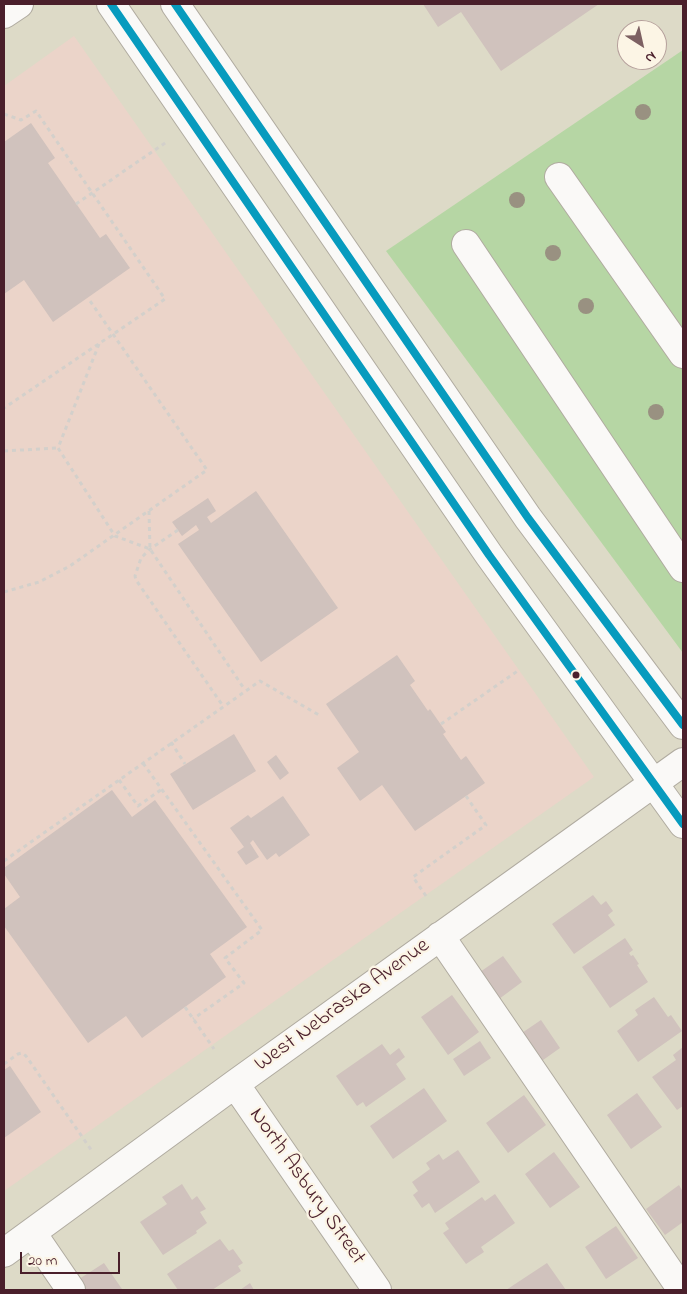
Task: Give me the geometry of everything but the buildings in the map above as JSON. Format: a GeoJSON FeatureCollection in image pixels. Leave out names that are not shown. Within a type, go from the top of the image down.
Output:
{"type":"FeatureCollection","features":[{"type":"Feature","properties":{"kind":"main road"},"geometry":{"type":"LineString","coordinates":[[4,14],[19,4]]}},
{"type":"Feature","properties":{"kind":"main road"},"geometry":{"type":"LineString","coordinates":[[111,4],[490,555],[683,824]]}},
{"type":"Feature","properties":{"kind":"main road"},"geometry":{"type":"LineString","coordinates":[[175,4],[528,518],[683,725]]}},
{"type":"Feature","properties":{"kind":"main road"},"geometry":{"type":"LineString","coordinates":[[558,177],[683,354]]}},
{"type":"Feature","properties":{"kind":"main road"},"geometry":{"type":"LineString","coordinates":[[466,244],[683,568]]}},
{"type":"Feature","properties":{"kind":"main road","name":"West Nebraska Avenue"},"geometry":{"type":"LineString","coordinates":[[4,1253],[683,762]]}},
{"type":"Feature","properties":{"kind":"main road"},"geometry":{"type":"LineString","coordinates":[[440,936],[682,1290]]}},
{"type":"Feature","properties":{"kind":"main road","name":"North Asbury Street"},"geometry":{"type":"LineString","coordinates":[[236,1084],[377,1290]]}},
{"type":"Feature","properties":{"kind":"main road"},"geometry":{"type":"LineString","coordinates":[[32,1233],[71,1290]]}},
{"type":"Feature","properties":{"kind":"path"},"geometry":{"type":"LineString","coordinates":[[4,114],[21,120],[36,111],[165,299],[4,408]]}},
{"type":"Feature","properties":{"kind":"path"},"geometry":{"type":"LineString","coordinates":[[76,204],[193,124]]}},
{"type":"Feature","properties":{"kind":"path"},"geometry":{"type":"LineString","coordinates":[[4,592],[56,574],[86,556],[207,470],[88,298]]}},
{"type":"Feature","properties":{"kind":"path"},"geometry":{"type":"LineString","coordinates":[[58,448],[100,342]]}},
{"type":"Feature","properties":{"kind":"path"},"geometry":{"type":"LineString","coordinates":[[4,451],[58,448]]}},
{"type":"Feature","properties":{"kind":"path"},"geometry":{"type":"LineString","coordinates":[[58,448],[115,536],[150,549]]}},
{"type":"Feature","properties":{"kind":"path"},"geometry":{"type":"LineString","coordinates":[[149,511],[150,549],[245,690]]}},
{"type":"Feature","properties":{"kind":"path"},"geometry":{"type":"LineString","coordinates":[[178,530],[150,549],[141,558],[135,576],[222,706]]}},
{"type":"Feature","properties":{"kind":"path"},"geometry":{"type":"LineString","coordinates":[[441,724],[519,670]]}},
{"type":"Feature","properties":{"kind":"path"},"geometry":{"type":"LineString","coordinates":[[4,861],[260,681],[319,715]]}},
{"type":"Feature","properties":{"kind":"path"},"geometry":{"type":"LineString","coordinates":[[171,742],[185,764]]}},
{"type":"Feature","properties":{"kind":"path"},"geometry":{"type":"LineString","coordinates":[[143,763],[262,930],[225,958],[244,983],[193,1019]]}},
{"type":"Feature","properties":{"kind":"path"},"geometry":{"type":"LineString","coordinates":[[119,780],[138,806],[162,789]]}},
{"type":"Feature","properties":{"kind":"path"},"geometry":{"type":"LineString","coordinates":[[426,896],[413,877],[486,825],[466,796]]}},
{"type":"Feature","properties":{"kind":"path"},"geometry":{"type":"LineString","coordinates":[[185,1007],[214,1049]]}},
{"type":"Feature","properties":{"kind":"path"},"geometry":{"type":"LineString","coordinates":[[4,1064],[18,1054],[22,1053],[26,1056],[109,1177]]}},
{"type":"Feature","properties":{"kind":"shaded area"},"geometry":{"type":"Polygon","coordinates":[[[74,36],[594,777],[4,1191],[4,86],[74,36]]]}},
{"type":"Feature","properties":{"kind":"green space"},"geometry":{"type":"Polygon","coordinates":[[[683,50],[683,653],[386,251],[653,70],[667,70],[667,61],[683,50]]]}},
{"type":"Feature","properties":{"kind":"transit line"},"geometry":{"type":"LineString","coordinates":[[111,4],[489,555],[683,824]]}},
{"type":"Feature","properties":{"kind":"transit line"},"geometry":{"type":"LineString","coordinates":[[175,4],[528,518],[683,725]]}}]}
